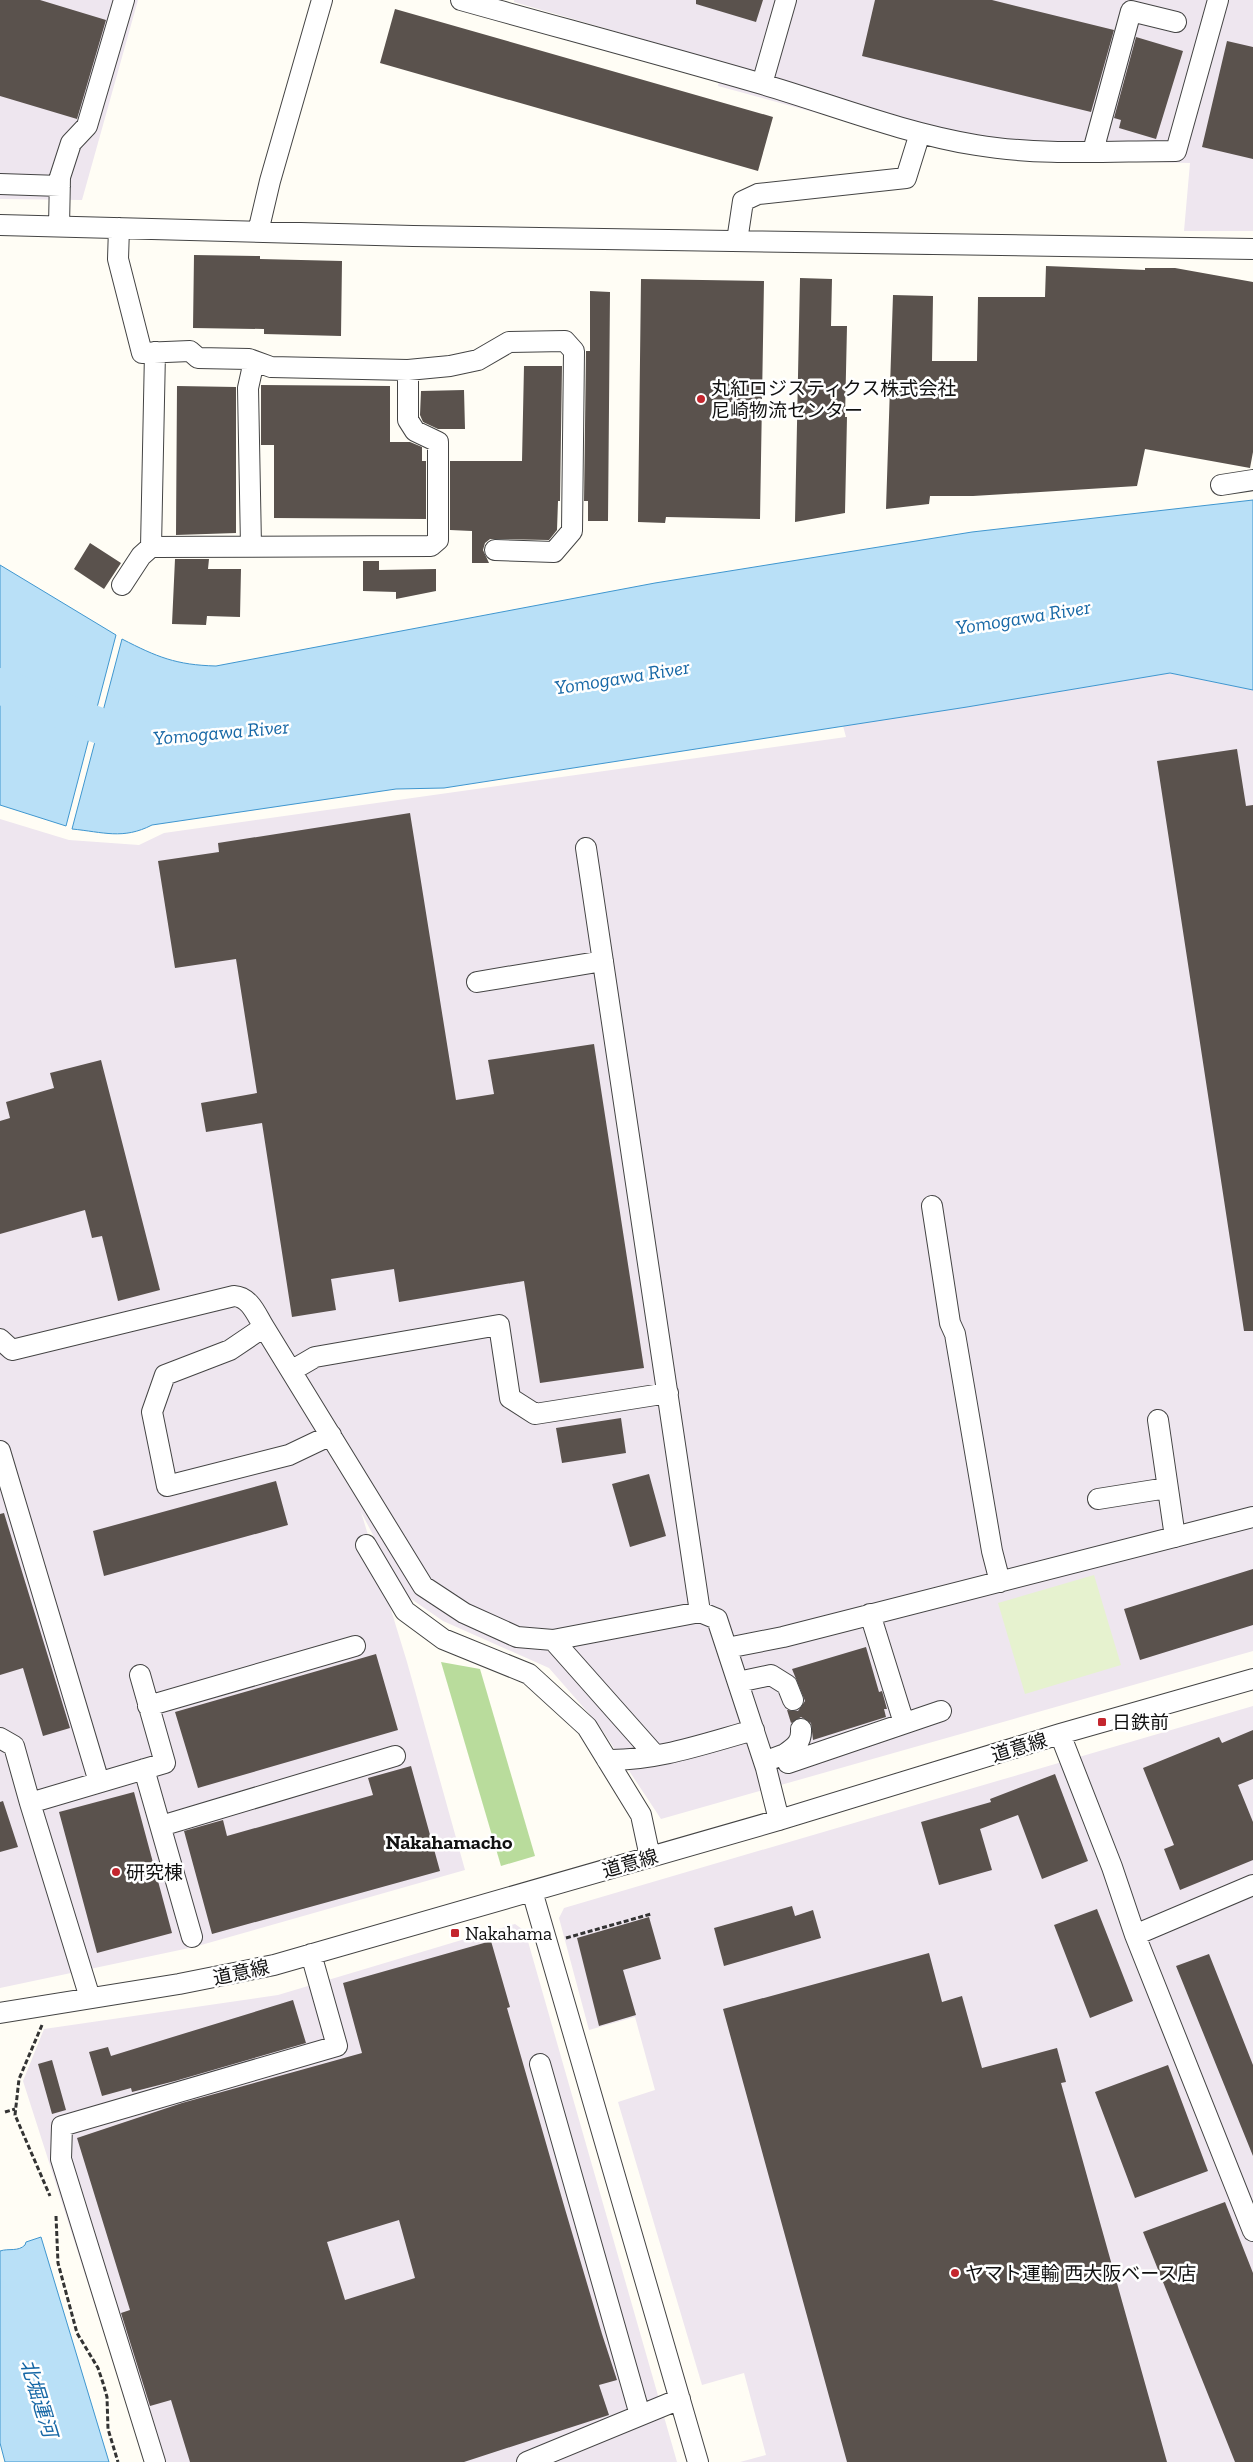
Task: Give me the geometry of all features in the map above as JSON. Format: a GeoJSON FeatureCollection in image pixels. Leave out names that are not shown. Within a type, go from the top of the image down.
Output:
{"type":"FeatureCollection","features":[{"type":"Feature","properties":{"kind":"street"},"geometry":{"type":"LineString","coordinates":[[59,226],[60,186],[71,143],[88,126],[124,0]]}},
{"type":"Feature","properties":{"kind":"street"},"geometry":{"type":"LineString","coordinates":[[258,232],[270,181],[322,0]]}},
{"type":"Feature","properties":{"kind":"street"},"geometry":{"type":"LineString","coordinates":[[461,0],[762,84],[920,133],[978,145],[1054,151],[1176,151],[1218,0]]}},
{"type":"Feature","properties":{"kind":"street"},"geometry":{"type":"LineString","coordinates":[[762,84],[786,0]]}},
{"type":"Feature","properties":{"kind":"street"},"geometry":{"type":"LineString","coordinates":[[1122,0],[1128,20]]}},
{"type":"Feature","properties":{"kind":"street"},"geometry":{"type":"LineString","coordinates":[[1093,151],[1131,11],[1176,22]]}},
{"type":"Feature","properties":{"kind":"street"},"geometry":{"type":"LineString","coordinates":[[737,241],[743,202],[758,194],[906,178],[920,133]]}},
{"type":"Feature","properties":{"kind":"street"},"geometry":{"type":"LineString","coordinates":[[0,184],[60,186]]}},
{"type":"Feature","properties":{"kind":"street"},"geometry":{"type":"LineString","coordinates":[[0,225],[258,232],[1253,249]]}},
{"type":"Feature","properties":{"kind":"street"},"geometry":{"type":"LineString","coordinates":[[119,228],[118,260],[142,353],[190,351],[198,358],[254,361],[271,367],[408,370],[450,366],[478,360],[509,342],[565,341],[574,351],[572,531],[554,552],[495,550]]}},
{"type":"Feature","properties":{"kind":"street"},"geometry":{"type":"LineString","coordinates":[[122,585],[141,556],[151,546],[154,352]]}},
{"type":"Feature","properties":{"kind":"street"},"geometry":{"type":"LineString","coordinates":[[251,546],[248,388],[254,361]]}},
{"type":"Feature","properties":{"kind":"street"},"geometry":{"type":"LineString","coordinates":[[151,546],[431,546],[438,540],[438,442],[415,431],[408,420],[408,370]]}},
{"type":"Feature","properties":{"kind":"street"},"geometry":{"type":"LineString","coordinates":[[1221,485],[1253,480]]}},
{"type":"Feature","properties":{"kind":"street"},"geometry":{"type":"LineString","coordinates":[[586,848],[700,1612]]}},
{"type":"Feature","properties":{"kind":"street"},"geometry":{"type":"LineString","coordinates":[[477,982],[603,961]]}},
{"type":"Feature","properties":{"kind":"street"},"geometry":{"type":"LineString","coordinates":[[932,1206],[950,1324],[955,1334],[992,1551],[1000,1582]]}},
{"type":"Feature","properties":{"kind":"street"},"geometry":{"type":"LineString","coordinates":[[0,1339],[12,1350],[234,1296],[248,1300],[423,1586],[464,1613],[517,1637],[553,1640],[700,1612],[717,1619],[764,1762],[779,1820]]}},
{"type":"Feature","properties":{"kind":"street"},"geometry":{"type":"LineString","coordinates":[[291,1370],[315,1357],[499,1325],[510,1398],[535,1414],[668,1393]]}},
{"type":"Feature","properties":{"kind":"street"},"geometry":{"type":"LineString","coordinates":[[264,1327],[230,1350],[165,1375],[152,1412],[167,1486],[289,1456],[331,1435]]}},
{"type":"Feature","properties":{"kind":"street"},"geometry":{"type":"LineString","coordinates":[[1158,1420],[1175,1536]]}},
{"type":"Feature","properties":{"kind":"street"},"geometry":{"type":"LineString","coordinates":[[0,1451],[99,1782]]}},
{"type":"Feature","properties":{"kind":"street"},"geometry":{"type":"LineString","coordinates":[[1098,1500],[1167,1488]]}},
{"type":"Feature","properties":{"kind":"street"},"geometry":{"type":"LineString","coordinates":[[726,1648],[783,1637],[1253,1517]]}},
{"type":"Feature","properties":{"kind":"street"},"geometry":{"type":"LineString","coordinates":[[366,1545],[405,1611],[443,1639],[529,1674],[587,1727],[641,1815],[650,1857]]}},
{"type":"Feature","properties":{"kind":"street"},"geometry":{"type":"LineString","coordinates":[[870,1614],[904,1723]]}},
{"type":"Feature","properties":{"kind":"street"},"geometry":{"type":"LineString","coordinates":[[553,1640],[655,1755]]}},
{"type":"Feature","properties":{"kind":"street"},"geometry":{"type":"LineString","coordinates":[[148,1706],[355,1646]]}},
{"type":"Feature","properties":{"kind":"street"},"geometry":{"type":"LineString","coordinates":[[30,1802],[165,1763],[140,1675]]}},
{"type":"Feature","properties":{"kind":"street"},"geometry":{"type":"LineString","coordinates":[[738,1682],[771,1675],[787,1685],[793,1700]]}},
{"type":"Feature","properties":{"kind":"street","name":"道意線"},"geometry":{"type":"LineString","coordinates":[[0,2012],[243,1972],[311,1954],[779,1820],[1060,1734],[1253,1679]]}},
{"type":"Feature","properties":{"kind":"street"},"geometry":{"type":"LineString","coordinates":[[786,1754],[788,1763],[941,1711]]}},
{"type":"Feature","properties":{"kind":"street"},"geometry":{"type":"LineString","coordinates":[[764,1762],[786,1754],[797,1746],[802,1735],[801,1729]]}},
{"type":"Feature","properties":{"kind":"street"},"geometry":{"type":"LineString","coordinates":[[607,1760],[625,1760],[655,1755],[754,1730]]}},
{"type":"Feature","properties":{"kind":"street"},"geometry":{"type":"LineString","coordinates":[[1060,1734],[1112,1867],[1135,1934],[1253,2231]]}},
{"type":"Feature","properties":{"kind":"street"},"geometry":{"type":"LineString","coordinates":[[0,1738],[14,1746],[90,1998]]}},
{"type":"Feature","properties":{"kind":"street"},"geometry":{"type":"LineString","coordinates":[[161,1826],[395,1756]]}},
{"type":"Feature","properties":{"kind":"street"},"geometry":{"type":"LineString","coordinates":[[144,1769],[192,1937]]}},
{"type":"Feature","properties":{"kind":"street"},"geometry":{"type":"LineString","coordinates":[[1135,1934],[1253,1885]]}},
{"type":"Feature","properties":{"kind":"street"},"geometry":{"type":"LineString","coordinates":[[532,1891],[698,2462]]}},
{"type":"Feature","properties":{"kind":"street"},"geometry":{"type":"LineString","coordinates":[[155,2462],[61,2159],[62,2126],[336,2046],[311,1954]]}},
{"type":"Feature","properties":{"kind":"street"},"geometry":{"type":"LineString","coordinates":[[540,2064],[640,2415]]}},
{"type":"Feature","properties":{"kind":"street"},"geometry":{"type":"LineString","coordinates":[[527,2462],[680,2399]]}},
{"type":"Feature","properties":{"kind":"path"},"geometry":{"type":"LineString","coordinates":[[561,1940],[651,1914]]}},
{"type":"Feature","properties":{"kind":"path"},"geometry":{"type":"LineString","coordinates":[[51,2004],[19,2079],[15,2115],[52,2202]]}},
{"type":"Feature","properties":{"kind":"path"},"geometry":{"type":"LineString","coordinates":[[5,2112],[15,2109]]}},
{"type":"Feature","properties":{"kind":"path"},"geometry":{"type":"LineString","coordinates":[[56,2210],[58,2263],[77,2333],[98,2368],[103,2383],[107,2397],[108,2429],[118,2462]]}},
{"type":"Feature","properties":{"kind":"shaded area"},"geometry":{"type":"Polygon","coordinates":[[[0,0],[138,0],[82,200],[0,199],[0,0]]]}},
{"type":"Feature","properties":{"kind":"shaded area"},"geometry":{"type":"Polygon","coordinates":[[[514,0],[1253,0],[1253,231],[1184,231],[1190,163],[1005,159],[853,123],[718,86],[722,62],[514,2],[514,0]]]}},
{"type":"Feature","properties":{"kind":"shaded area"},"geometry":{"type":"Polygon","coordinates":[[[1170,673],[1253,690],[1253,1651],[661,1819],[598,1724],[549,1668],[443,1621],[404,1594],[361,1512],[407,1662],[465,1870],[194,1947],[0,1988],[0,819],[69,840],[139,845],[164,833],[846,737],[843,726],[1170,673]]]}},
{"type":"Feature","properties":{"kind":"shaded area"},"geometry":{"type":"Polygon","coordinates":[[[1253,1706],[1253,2462],[740,2462],[766,2455],[744,2373],[702,2385],[618,2102],[655,2090],[635,2017],[589,2030],[559,1918],[564,1908],[1253,1706]]]}},
{"type":"Feature","properties":{"kind":"shaded area"},"geometry":{"type":"Polygon","coordinates":[[[515,1924],[525,1931],[677,2462],[145,2462],[23,2081],[44,2029],[278,1995],[515,1924]]]}},
{"type":"Feature","properties":{"kind":"green space"},"geometry":{"type":"Polygon","coordinates":[[[1094,1575],[1121,1665],[1025,1694],[998,1603],[1094,1575]]]}},
{"type":"Feature","properties":{"kind":"green space"},"geometry":{"type":"Polygon","coordinates":[[[441,1662],[480,1669],[535,1856],[501,1866],[441,1662]]]}},
{"type":"Feature","properties":{"kind":"water"},"geometry":{"type":"Polygon","coordinates":[[[1253,500],[1253,690],[1170,673],[967,707],[444,788],[396,789],[152,825],[142,830],[122,834],[72,829],[122,639],[167,659],[189,664],[216,666],[655,583],[972,532],[1253,500]]]}},
{"type":"Feature","properties":{"kind":"water"},"geometry":{"type":"Polygon","coordinates":[[[0,565],[116,635],[66,826],[0,805],[0,565]]]}},
{"type":"Feature","properties":{"kind":"water","name":"北堀運河"},"geometry":{"type":"Polygon","coordinates":[[[41,2237],[109,2462],[5,2462],[0,2443],[0,2251],[22,2247],[26,2242],[41,2237]]]}},
{"type":"Feature","properties":{"kind":"building"},"geometry":{"type":"Polygon","coordinates":[[[0,0],[40,0],[106,20],[77,119],[0,96],[0,0]]]}},
{"type":"Feature","properties":{"kind":"building"},"geometry":{"type":"Polygon","coordinates":[[[696,0],[763,0],[756,22],[696,4],[696,0]]]}},
{"type":"Feature","properties":{"kind":"building"},"geometry":{"type":"Polygon","coordinates":[[[875,0],[992,0],[1114,30],[1091,112],[862,56],[875,0]]]}},
{"type":"Feature","properties":{"kind":"building"},"geometry":{"type":"Polygon","coordinates":[[[395,9],[773,117],[758,171],[380,63],[395,9]]]}},
{"type":"Feature","properties":{"kind":"building"},"geometry":{"type":"Polygon","coordinates":[[[1136,37],[1183,51],[1156,139],[1119,128],[1121,120],[1114,118],[1136,37]]]}},
{"type":"Feature","properties":{"kind":"building"},"geometry":{"type":"Polygon","coordinates":[[[1227,41],[1253,47],[1253,159],[1202,147],[1227,41]]]}},
{"type":"Feature","properties":{"kind":"building"},"geometry":{"type":"Polygon","coordinates":[[[194,255],[260,256],[260,259],[342,261],[341,336],[264,334],[264,329],[193,328],[194,255]]]}},
{"type":"Feature","properties":{"kind":"building"},"geometry":{"type":"Polygon","coordinates":[[[1046,266],[1145,270],[1145,268],[1175,268],[1253,282],[1253,452],[1250,468],[1145,449],[1137,486],[973,496],[930,496],[929,504],[886,509],[893,295],[933,296],[932,361],[977,361],[978,297],[1045,297],[1046,266]]]}},
{"type":"Feature","properties":{"kind":"building"},"geometry":{"type":"Polygon","coordinates":[[[800,278],[832,279],[831,326],[847,326],[845,417],[847,417],[845,513],[795,522],[800,278]]]}},
{"type":"Feature","properties":{"kind":"building","name":"丸紅ロジスティクス株式会社 尼崎物流センター"},"geometry":{"type":"Polygon","coordinates":[[[641,279],[764,281],[760,519],[666,517],[665,523],[638,522],[641,279]]]}},
{"type":"Feature","properties":{"kind":"building"},"geometry":{"type":"Polygon","coordinates":[[[590,291],[610,292],[608,521],[588,521],[588,501],[584,501],[586,351],[590,351],[590,291]]]}},
{"type":"Feature","properties":{"kind":"building"},"geometry":{"type":"Polygon","coordinates":[[[524,366],[562,366],[560,501],[558,501],[557,530],[549,540],[490,539],[485,543],[483,550],[489,563],[472,563],[472,531],[450,530],[450,461],[522,461],[524,366]]]}},
{"type":"Feature","properties":{"kind":"building"},"geometry":{"type":"Polygon","coordinates":[[[261,385],[390,386],[390,442],[410,442],[422,447],[422,461],[426,461],[426,519],[274,518],[274,445],[261,445],[261,385]]]}},
{"type":"Feature","properties":{"kind":"building"},"geometry":{"type":"Polygon","coordinates":[[[177,386],[236,387],[236,533],[176,535],[177,386]]]}},
{"type":"Feature","properties":{"kind":"building"},"geometry":{"type":"Polygon","coordinates":[[[464,390],[465,429],[438,429],[423,422],[420,415],[421,391],[464,390]]]}},
{"type":"Feature","properties":{"kind":"building"},"geometry":{"type":"Polygon","coordinates":[[[90,543],[121,563],[104,589],[74,569],[90,543]]]}},
{"type":"Feature","properties":{"kind":"building"},"geometry":{"type":"Polygon","coordinates":[[[175,559],[209,559],[208,569],[241,569],[240,617],[207,616],[206,625],[172,624],[175,559]]]}},
{"type":"Feature","properties":{"kind":"building"},"geometry":{"type":"Polygon","coordinates":[[[363,561],[379,561],[379,570],[436,569],[436,591],[396,599],[396,592],[363,591],[363,561]]]}},
{"type":"Feature","properties":{"kind":"building"},"geometry":{"type":"Polygon","coordinates":[[[1237,749],[1246,806],[1253,805],[1253,1331],[1244,1331],[1157,761],[1237,749]]]}},
{"type":"Feature","properties":{"kind":"building"},"geometry":{"type":"Polygon","coordinates":[[[410,813],[456,1100],[494,1094],[488,1060],[594,1044],[644,1368],[540,1383],[524,1281],[399,1302],[394,1269],[331,1279],[336,1310],[292,1317],[262,1123],[206,1132],[201,1103],[257,1093],[236,959],[175,968],[158,861],[219,852],[218,843],[410,813]]]}},
{"type":"Feature","properties":{"kind":"building"},"geometry":{"type":"Polygon","coordinates":[[[101,1060],[160,1290],[118,1301],[102,1236],[92,1238],[85,1210],[0,1234],[0,1121],[10,1118],[6,1102],[54,1088],[50,1073],[101,1060]]]}},
{"type":"Feature","properties":{"kind":"building"},"geometry":{"type":"Polygon","coordinates":[[[621,1418],[626,1453],[562,1463],[556,1428],[621,1418]]]}},
{"type":"Feature","properties":{"kind":"building"},"geometry":{"type":"Polygon","coordinates":[[[649,1474],[666,1536],[630,1547],[612,1484],[649,1474]]]}},
{"type":"Feature","properties":{"kind":"building"},"geometry":{"type":"Polygon","coordinates":[[[276,1481],[288,1525],[104,1576],[93,1531],[276,1481]]]}},
{"type":"Feature","properties":{"kind":"building"},"geometry":{"type":"Polygon","coordinates":[[[4,1513],[70,1728],[43,1736],[23,1668],[0,1675],[0,1514],[4,1513]]]}},
{"type":"Feature","properties":{"kind":"building"},"geometry":{"type":"Polygon","coordinates":[[[1253,1569],[1253,1625],[1140,1660],[1124,1609],[1253,1569]]]}},
{"type":"Feature","properties":{"kind":"building"},"geometry":{"type":"Polygon","coordinates":[[[866,1647],[879,1692],[882,1691],[887,1709],[884,1709],[886,1717],[813,1740],[811,1723],[801,1717],[791,1723],[787,1710],[798,1711],[805,1701],[792,1669],[866,1647]]]}},
{"type":"Feature","properties":{"kind":"building"},"geometry":{"type":"Polygon","coordinates":[[[376,1654],[398,1730],[198,1788],[175,1712],[376,1654]]]}},
{"type":"Feature","properties":{"kind":"building"},"geometry":{"type":"Polygon","coordinates":[[[1253,1730],[1253,1779],[1238,1785],[1253,1822],[1253,1860],[1180,1890],[1164,1849],[1174,1845],[1143,1768],[1219,1737],[1222,1743],[1253,1730]]]}},
{"type":"Feature","properties":{"kind":"building"},"geometry":{"type":"Polygon","coordinates":[[[411,1766],[440,1871],[212,1934],[184,1831],[223,1820],[227,1836],[373,1795],[368,1778],[411,1766]]]}},
{"type":"Feature","properties":{"kind":"building"},"geometry":{"type":"Polygon","coordinates":[[[1055,1774],[1088,1861],[1042,1879],[1018,1815],[980,1829],[992,1870],[939,1885],[921,1822],[991,1802],[990,1799],[1055,1774]]]}},
{"type":"Feature","properties":{"kind":"building","name":"研究棟"},"geometry":{"type":"Polygon","coordinates":[[[134,1792],[172,1933],[97,1953],[59,1812],[134,1792]]]}},
{"type":"Feature","properties":{"kind":"building"},"geometry":{"type":"Polygon","coordinates":[[[3,1801],[18,1847],[0,1852],[0,1802],[3,1801]]]}},
{"type":"Feature","properties":{"kind":"building"},"geometry":{"type":"Polygon","coordinates":[[[792,1906],[795,1916],[813,1910],[821,1938],[724,1966],[714,1928],[792,1906]]]}},
{"type":"Feature","properties":{"kind":"building"},"geometry":{"type":"Polygon","coordinates":[[[1097,1909],[1133,2001],[1090,2018],[1054,1925],[1097,1909]]]}},
{"type":"Feature","properties":{"kind":"building"},"geometry":{"type":"Polygon","coordinates":[[[649,1917],[661,1959],[623,1970],[636,2015],[599,2026],[577,1938],[649,1917]]]}},
{"type":"Feature","properties":{"kind":"building"},"geometry":{"type":"Polygon","coordinates":[[[491,1941],[510,2007],[507,2008],[617,2380],[599,2385],[609,2415],[464,2462],[190,2462],[171,2400],[150,2406],[121,2313],[130,2310],[77,2138],[182,2103],[362,2053],[343,1983],[491,1941]],[[399,2220],[327,2242],[345,2300],[415,2278],[399,2220]]]}},
{"type":"Feature","properties":{"kind":"building","name":"ヤマト運輸 西大阪ベース店"},"geometry":{"type":"Polygon","coordinates":[[[929,1953],[942,2002],[962,1996],[982,2068],[1057,2048],[1066,2082],[1061,2083],[1167,2462],[847,2462],[723,2009],[929,1953]]]}},
{"type":"Feature","properties":{"kind":"building"},"geometry":{"type":"Polygon","coordinates":[[[1209,1954],[1253,2065],[1253,2156],[1176,1966],[1209,1954]]]}},
{"type":"Feature","properties":{"kind":"building"},"geometry":{"type":"Polygon","coordinates":[[[293,2000],[306,2043],[175,2081],[132,2092],[131,2088],[102,2096],[89,2052],[108,2047],[111,2056],[293,2000]]]}},
{"type":"Feature","properties":{"kind":"building"},"geometry":{"type":"Polygon","coordinates":[[[52,2060],[66,2110],[52,2114],[38,2064],[52,2060]]]}},
{"type":"Feature","properties":{"kind":"building"},"geometry":{"type":"Polygon","coordinates":[[[1168,2065],[1208,2171],[1135,2198],[1095,2092],[1168,2065]]]}},
{"type":"Feature","properties":{"kind":"building"},"geometry":{"type":"Polygon","coordinates":[[[1225,2202],[1253,2273],[1253,2462],[1235,2462],[1143,2232],[1225,2202]]]}},
{"type":"Feature","properties":{"kind":"waterway","name":"Yomogawa River"},"geometry":{"type":"LineString","coordinates":[[0,686],[135,740],[145,739]]}},
{"type":"Feature","properties":{"kind":"place","name":"丸紅ロジスティクス株式会社 尼崎物流センター"},"geometry":{"type":"Point","coordinates":[701,399]}},
{"type":"Feature","properties":{"kind":"place","name":"日鉄前"},"geometry":{"type":"Point","coordinates":[1102,1722]}},
{"type":"Feature","properties":{"kind":"place","name":"研究棟"},"geometry":{"type":"Point","coordinates":[116,1872]}},
{"type":"Feature","properties":{"kind":"place","name":"Nakahama"},"geometry":{"type":"Point","coordinates":[455,1933]}},
{"type":"Feature","properties":{"kind":"place","name":"ヤマト運輸 西大阪ベース店"},"geometry":{"type":"Point","coordinates":[955,2273]}},
{"type":"Feature","properties":{"kind":"district","name":"Nakahamacho"},"geometry":{"type":"Point","coordinates":[449,1842]}}]}
